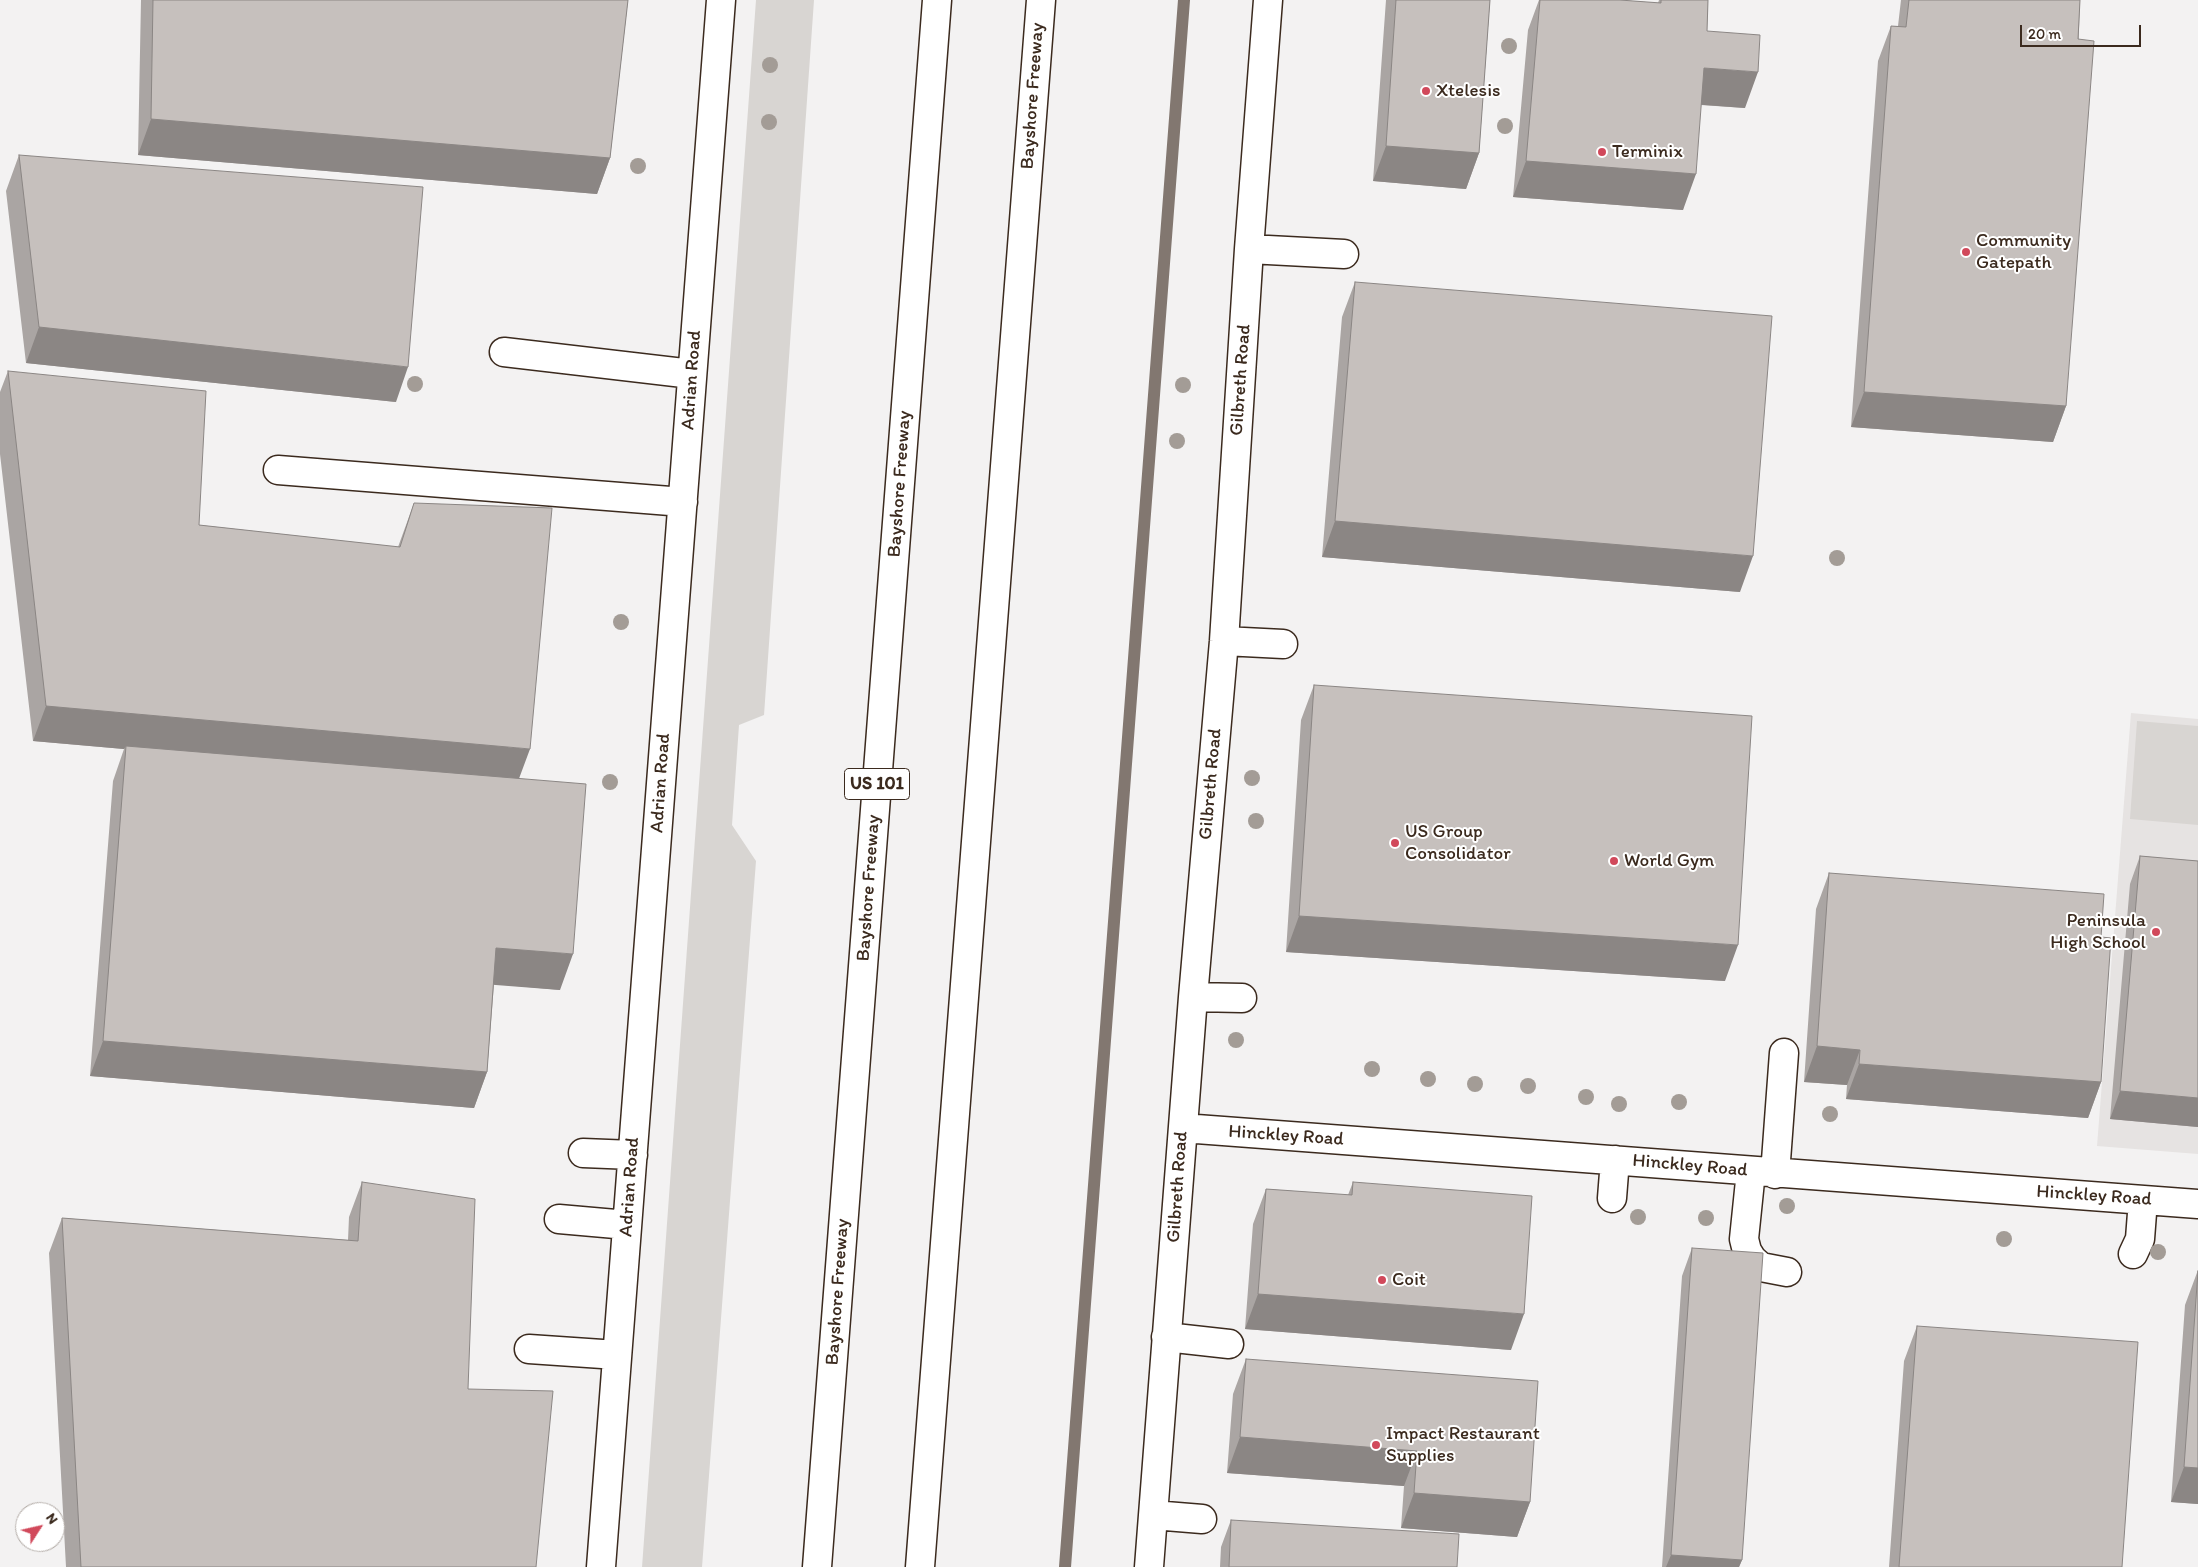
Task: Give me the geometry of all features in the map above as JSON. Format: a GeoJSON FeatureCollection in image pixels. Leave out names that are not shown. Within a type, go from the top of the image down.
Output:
{"type":"FeatureCollection","features":[{"type":"Feature","properties":{"kind":"main road","name":"Adrian Road"},"geometry":{"type":"LineString","coordinates":[[601,1567],[721,0]]}},
{"type":"Feature","properties":{"kind":"main road","name":"Bayshore Freeway"},"geometry":{"type":"LineString","coordinates":[[817,1567],[937,0]]}},
{"type":"Feature","properties":{"kind":"main road","name":"Bayshore Freeway"},"geometry":{"type":"LineString","coordinates":[[920,1567],[1041,0]]}},
{"type":"Feature","properties":{"kind":"main road","name":"Gilbreth Road"},"geometry":{"type":"LineString","coordinates":[[1149,1567],[1182,1128],[1224,641],[1268,0]]}},
{"type":"Feature","properties":{"kind":"main road"},"geometry":{"type":"LineString","coordinates":[[1250,249],[1344,254]]}},
{"type":"Feature","properties":{"kind":"main road"},"geometry":{"type":"LineString","coordinates":[[504,352],[692,374]]}},
{"type":"Feature","properties":{"kind":"main road"},"geometry":{"type":"LineString","coordinates":[[278,470],[683,502]]}},
{"type":"Feature","properties":{"kind":"main road"},"geometry":{"type":"LineString","coordinates":[[1224,641],[1283,644]]}},
{"type":"Feature","properties":{"kind":"main road"},"geometry":{"type":"LineString","coordinates":[[1193,997],[1242,998]]}},
{"type":"Feature","properties":{"kind":"main road"},"geometry":{"type":"LineString","coordinates":[[1784,1053],[1763,1172],[1744,1239],[1747,1251],[1752,1259],[1761,1267],[1787,1272]]}},
{"type":"Feature","properties":{"kind":"main road","name":"Hinckley Road"},"geometry":{"type":"LineString","coordinates":[[1182,1128],[2198,1204]]}},
{"type":"Feature","properties":{"kind":"main road"},"geometry":{"type":"LineString","coordinates":[[583,1153],[633,1155]]}},
{"type":"Feature","properties":{"kind":"main road"},"geometry":{"type":"LineString","coordinates":[[1612,1198],[1616,1160]]}},
{"type":"Feature","properties":{"kind":"main road"},"geometry":{"type":"LineString","coordinates":[[2133,1254],[2140,1239],[2143,1200]]}},
{"type":"Feature","properties":{"kind":"main road"},"geometry":{"type":"LineString","coordinates":[[559,1219],[627,1225]]}},
{"type":"Feature","properties":{"kind":"main road"},"geometry":{"type":"LineString","coordinates":[[1166,1337],[1229,1344]]}},
{"type":"Feature","properties":{"kind":"main road"},"geometry":{"type":"LineString","coordinates":[[529,1349],[617,1355]]}},
{"type":"Feature","properties":{"kind":"main road"},"geometry":{"type":"LineString","coordinates":[[1153,1515],[1202,1519]]}},
{"type":"Feature","properties":{"kind":"shaded area"},"geometry":{"type":"Polygon","coordinates":[[[756,0],[814,0],[764,715],[739,725],[732,825],[756,861],[702,1567],[642,1567],[756,0]]]}},
{"type":"Feature","properties":{"kind":"shaded area","name":"Peninsula High School"},"geometry":{"type":"Polygon","coordinates":[[[2131,713],[2198,719],[2198,1154],[2097,1146],[2131,713]]]}},
{"type":"Feature","properties":{"kind":"shaded area"},"geometry":{"type":"Polygon","coordinates":[[[2137,721],[2198,726],[2198,825],[2130,819],[2137,721]]]}},
{"type":"Feature","properties":{"kind":"building"},"geometry":{"type":"Polygon","coordinates":[[[153,0],[628,0],[610,158],[151,119],[153,0]]]}},
{"type":"Feature","properties":{"kind":"building","name":"Xtelesis"},"geometry":{"type":"Polygon","coordinates":[[[1396,0],[1490,0],[1479,153],[1386,146],[1396,0]]]}},
{"type":"Feature","properties":{"kind":"building","name":"Terminix"},"geometry":{"type":"Polygon","coordinates":[[[1540,0],[1620,0],[1661,3],[1661,0],[1708,0],[1707,31],[1760,35],[1758,72],[1704,68],[1696,174],[1526,161],[1540,0]]]}},
{"type":"Feature","properties":{"kind":"building","name":"Community Gatepath"},"geometry":{"type":"Polygon","coordinates":[[[1909,0],[2080,0],[2078,39],[2094,41],[2066,406],[1864,392],[1891,26],[1906,27],[1909,0]]]}},
{"type":"Feature","properties":{"kind":"building"},"geometry":{"type":"Polygon","coordinates":[[[19,155],[423,187],[408,367],[39,327],[19,155]]]}},
{"type":"Feature","properties":{"kind":"building"},"geometry":{"type":"Polygon","coordinates":[[[1355,282],[1772,316],[1753,556],[1335,521],[1355,282]]]}},
{"type":"Feature","properties":{"kind":"building"},"geometry":{"type":"Polygon","coordinates":[[[8,371],[206,391],[199,525],[400,547],[414,503],[552,508],[530,749],[46,706],[8,371]]]}},
{"type":"Feature","properties":{"kind":"building"},"geometry":{"type":"Polygon","coordinates":[[[1314,685],[1752,716],[1738,945],[1299,916],[1314,685]]]}},
{"type":"Feature","properties":{"kind":"building"},"geometry":{"type":"Polygon","coordinates":[[[126,746],[586,784],[573,954],[496,948],[487,1072],[103,1041],[126,746]]]}},
{"type":"Feature","properties":{"kind":"building"},"geometry":{"type":"Polygon","coordinates":[[[2140,856],[2198,861],[2198,1098],[2120,1091],[2140,856]]]}},
{"type":"Feature","properties":{"kind":"building"},"geometry":{"type":"Polygon","coordinates":[[[1829,873],[2104,894],[2101,937],[2111,938],[2101,1082],[1859,1064],[1860,1050],[1817,1046],[1829,873]]]}},
{"type":"Feature","properties":{"kind":"building"},"geometry":{"type":"Polygon","coordinates":[[[362,1182],[475,1199],[468,1389],[553,1391],[536,1567],[81,1567],[62,1218],[358,1241],[362,1182]]]}},
{"type":"Feature","properties":{"kind":"building","name":"Coit"},"geometry":{"type":"Polygon","coordinates":[[[1353,1182],[1532,1196],[1524,1314],[1258,1294],[1266,1189],[1352,1195],[1353,1182]]]}},
{"type":"Feature","properties":{"kind":"building"},"geometry":{"type":"Polygon","coordinates":[[[1692,1248],[1763,1253],[1742,1560],[1671,1555],[1692,1248]]]}},
{"type":"Feature","properties":{"kind":"building"},"geometry":{"type":"Polygon","coordinates":[[[2198,1271],[2198,1468],[2184,1467],[2198,1271]]]}},
{"type":"Feature","properties":{"kind":"building"},"geometry":{"type":"Polygon","coordinates":[[[1917,1326],[2138,1342],[2122,1567],[1899,1567],[1917,1326]]]}},
{"type":"Feature","properties":{"kind":"building"},"geometry":{"type":"Polygon","coordinates":[[[1246,1359],[1538,1381],[1530,1502],[1414,1493],[1417,1451],[1240,1437],[1246,1359]]]}},
{"type":"Feature","properties":{"kind":"building"},"geometry":{"type":"Polygon","coordinates":[[[1231,1520],[1459,1534],[1457,1567],[1229,1567],[1231,1520]]]}},
{"type":"Feature","properties":{"kind":"waterway"},"geometry":{"type":"LineString","coordinates":[[1065,1567],[1184,0]]}},
{"type":"Feature","properties":{"kind":"place","name":"Xtelesis"},"geometry":{"type":"Point","coordinates":[1426,91]}},
{"type":"Feature","properties":{"kind":"place","name":"Terminix"},"geometry":{"type":"Point","coordinates":[1602,152]}},
{"type":"Feature","properties":{"kind":"place","name":"Community Gatepath"},"geometry":{"type":"Point","coordinates":[1966,252]}},
{"type":"Feature","properties":{"kind":"place","name":"US Group Consolidator"},"geometry":{"type":"Point","coordinates":[1395,843]}},
{"type":"Feature","properties":{"kind":"place","name":"World Gym"},"geometry":{"type":"Point","coordinates":[1614,861]}},
{"type":"Feature","properties":{"kind":"place","name":"Peninsula High School"},"geometry":{"type":"Point","coordinates":[2156,932]}},
{"type":"Feature","properties":{"kind":"place","name":"Coit"},"geometry":{"type":"Point","coordinates":[1382,1280]}},
{"type":"Feature","properties":{"kind":"place","name":"Impact Restaurant Supplies"},"geometry":{"type":"Point","coordinates":[1376,1445]}}]}
